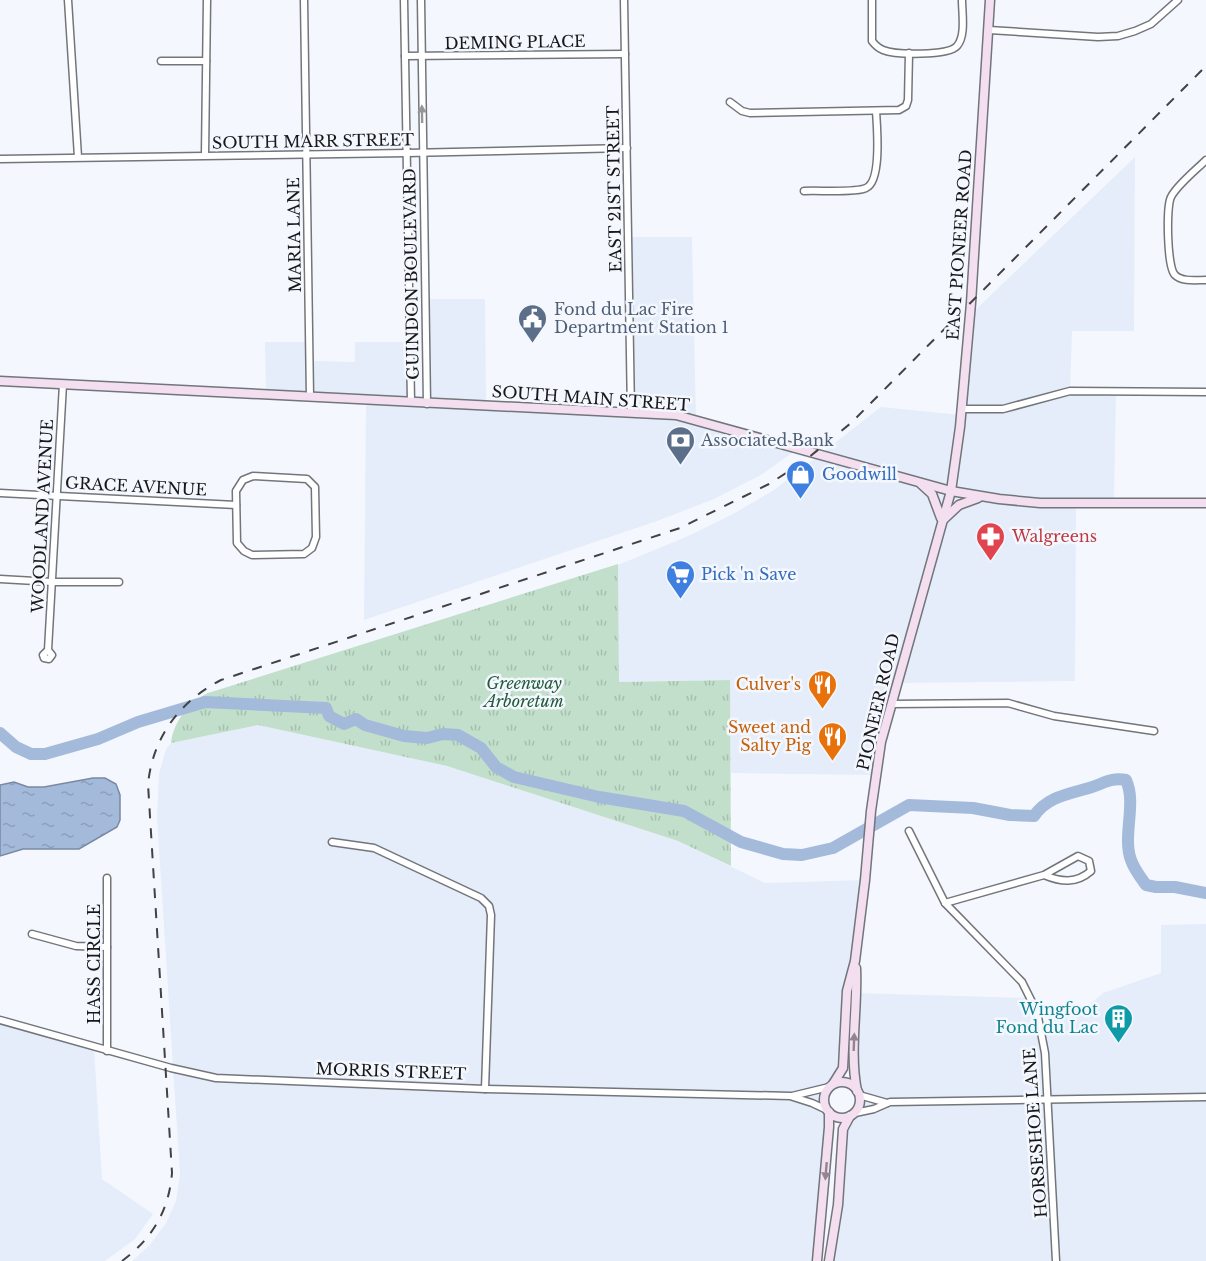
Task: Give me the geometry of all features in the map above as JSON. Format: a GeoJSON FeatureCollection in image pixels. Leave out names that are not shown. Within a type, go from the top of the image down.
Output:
{"type":"FeatureCollection","features":[{"type":"Feature","properties":{"kind":"main road","name":"EAST PIONEER ROAD"},"geometry":{"type":"LineString","coordinates":[[951,491],[962,409],[990,0]]}},
{"type":"Feature","properties":{"kind":"main road","name":"SOUTH MAIN STREET"},"geometry":{"type":"LineString","coordinates":[[0,381],[676,415],[951,491],[1040,503],[1206,502]]}},
{"type":"Feature","properties":{"kind":"main road"},"geometry":{"type":"LineString","coordinates":[[917,481],[932,494],[938,505],[942,521],[959,505],[984,496]]}},
{"type":"Feature","properties":{"kind":"main road","name":"PIONEER ROAD"},"geometry":{"type":"LineString","coordinates":[[831,1086],[843,1068],[847,991],[855,961],[879,751],[951,491]]}},
{"type":"Feature","properties":{"kind":"main road","name":"PIONEER ROAD"},"geometry":{"type":"LineString","coordinates":[[855,961],[857,993],[853,1058],[858,1093]]}},
{"type":"Feature","properties":{"kind":"main road"},"geometry":{"type":"LineString","coordinates":[[817,1261],[830,1127],[824,1101],[831,1086],[844,1082],[849,1083],[858,1093],[860,1103],[843,1130],[838,1204],[829,1261]]}},
{"type":"Feature","properties":{"kind":"main road"},"geometry":{"type":"LineString","coordinates":[[828,1111],[839,1118],[852,1115]]}},
{"type":"Feature","properties":{"kind":"street"},"geometry":{"type":"LineString","coordinates":[[68,0],[78,157]]}},
{"type":"Feature","properties":{"kind":"street"},"geometry":{"type":"LineString","coordinates":[[205,156],[207,0]]}},
{"type":"Feature","properties":{"kind":"street","name":"MARIA LANE"},"geometry":{"type":"LineString","coordinates":[[304,0],[310,398]]}},
{"type":"Feature","properties":{"kind":"street","name":"GUINDON BOULEVARD"},"geometry":{"type":"LineString","coordinates":[[404,0],[411,402]]}},
{"type":"Feature","properties":{"kind":"street","name":"GUINDON BOULEVARD"},"geometry":{"type":"LineString","coordinates":[[421,0],[427,404]]}},
{"type":"Feature","properties":{"kind":"street","name":"EAST 21ST STREET"},"geometry":{"type":"LineString","coordinates":[[624,0],[631,413]]}},
{"type":"Feature","properties":{"kind":"street"},"geometry":{"type":"LineString","coordinates":[[872,0],[872,41],[883,51],[909,53],[945,52],[956,47],[962,37],[962,0]]}},
{"type":"Feature","properties":{"kind":"street"},"geometry":{"type":"LineString","coordinates":[[989,30],[1098,37],[1118,36],[1151,24],[1178,0]]}},
{"type":"Feature","properties":{"kind":"street"},"geometry":{"type":"LineString","coordinates":[[730,102],[742,111],[750,113],[897,111],[907,104],[909,53]]}},
{"type":"Feature","properties":{"kind":"street","name":"DEMING PLACE"},"geometry":{"type":"LineString","coordinates":[[405,56],[625,54]]}},
{"type":"Feature","properties":{"kind":"street"},"geometry":{"type":"LineString","coordinates":[[161,61],[206,61]]}},
{"type":"Feature","properties":{"kind":"street"},"geometry":{"type":"LineString","coordinates":[[804,190],[861,189],[870,185],[876,165],[876,111]]}},
{"type":"Feature","properties":{"kind":"street","name":"SOUTH MARR STREET"},"geometry":{"type":"LineString","coordinates":[[0,159],[627,148]]}},
{"type":"Feature","properties":{"kind":"street"},"geometry":{"type":"LineString","coordinates":[[1206,160],[1171,196],[1169,213],[1172,271],[1180,279],[1206,280]]}},
{"type":"Feature","properties":{"kind":"street","name":"WOODLAND AVENUE"},"geometry":{"type":"LineString","coordinates":[[48,650],[63,384]]}},
{"type":"Feature","properties":{"kind":"street"},"geometry":{"type":"LineString","coordinates":[[962,409],[1004,409],[1070,391],[1206,392]]}},
{"type":"Feature","properties":{"kind":"street"},"geometry":{"type":"LineString","coordinates":[[253,476],[307,479],[315,487],[316,537],[312,548],[303,554],[252,555],[244,551],[237,543],[236,505],[236,491],[243,480],[253,476]]}},
{"type":"Feature","properties":{"kind":"street","name":"GRACE AVENUE"},"geometry":{"type":"LineString","coordinates":[[0,493],[236,505]]}},
{"type":"Feature","properties":{"kind":"street"},"geometry":{"type":"LineString","coordinates":[[0,579],[119,582]]}},
{"type":"Feature","properties":{"kind":"street"},"geometry":{"type":"LineString","coordinates":[[891,704],[1008,703],[1049,715],[1154,731]]}},
{"type":"Feature","properties":{"kind":"street","name":"HORSESHOE LANE"},"geometry":{"type":"LineString","coordinates":[[909,831],[945,903],[1022,982],[1037,1012],[1046,1053],[1056,1261]]}},
{"type":"Feature","properties":{"kind":"street"},"geometry":{"type":"LineString","coordinates":[[332,842],[374,848],[488,903],[491,915],[486,1089]]}},
{"type":"Feature","properties":{"kind":"street"},"geometry":{"type":"LineString","coordinates":[[945,903],[1044,875],[1078,856],[1089,861],[1091,871],[1084,878],[1072,881],[1056,880],[1044,875]]}},
{"type":"Feature","properties":{"kind":"street","name":"HASS CIRCLE"},"geometry":{"type":"LineString","coordinates":[[107,878],[107,1051]]}},
{"type":"Feature","properties":{"kind":"street"},"geometry":{"type":"LineString","coordinates":[[33,934],[78,946],[107,947]]}},
{"type":"Feature","properties":{"kind":"street","name":"MORRIS STREET"},"geometry":{"type":"LineString","coordinates":[[0,1020],[107,1051],[216,1078],[486,1089],[790,1096],[831,1086]]}},
{"type":"Feature","properties":{"kind":"street"},"geometry":{"type":"LineString","coordinates":[[858,1093],[887,1103],[1206,1097]]}},
{"type":"Feature","properties":{"kind":"street","name":"MORRIS STREET"},"geometry":{"type":"LineString","coordinates":[[790,1096],[828,1111]]}},
{"type":"Feature","properties":{"kind":"street"},"geometry":{"type":"LineString","coordinates":[[852,1115],[887,1103]]}},
{"type":"Feature","properties":{"kind":"shaded area"},"geometry":{"type":"Polygon","coordinates":[[[1135,157],[1134,331],[1072,331],[1070,391],[1116,391],[1114,502],[1076,502],[1075,681],[896,683],[876,775],[731,773],[729,680],[619,682],[618,565],[686,537],[733,514],[774,490],[881,407],[961,415],[970,315],[1135,157]]]}},
{"type":"Feature","properties":{"kind":"shaded area"},"geometry":{"type":"Polygon","coordinates":[[[628,237],[692,237],[696,420],[799,448],[761,475],[714,499],[660,520],[364,620],[366,400],[266,395],[265,342],[309,342],[310,365],[315,361],[355,362],[355,342],[411,342],[411,402],[427,403],[425,299],[485,299],[486,406],[631,413],[628,237]]]}},
{"type":"Feature","properties":{"kind":"shaded area"},"geometry":{"type":"Polygon","coordinates":[[[258,725],[447,766],[678,841],[765,883],[865,880],[847,991],[843,1068],[827,1090],[824,1101],[827,1110],[817,1261],[132,1261],[149,1246],[166,1223],[176,1201],[180,1174],[157,818],[159,774],[166,749],[171,743],[258,725]]]}},
{"type":"Feature","properties":{"kind":"shaded area"},"geometry":{"type":"Polygon","coordinates":[[[1206,924],[1206,1261],[829,1261],[843,1129],[857,1110],[860,1100],[857,1091],[857,993],[1030,998],[1039,1023],[1078,1014],[1103,993],[1161,973],[1161,925],[1206,924]]]}},
{"type":"Feature","properties":{"kind":"shaded area"},"geometry":{"type":"Polygon","coordinates":[[[0,1020],[94,1047],[102,1179],[153,1214],[135,1239],[105,1261],[0,1261],[0,1020]]]}},
{"type":"Feature","properties":{"kind":"green space","name":"Greenway Arboretum"},"geometry":{"type":"Polygon","coordinates":[[[618,564],[619,682],[730,680],[731,866],[678,841],[447,766],[258,725],[171,743],[175,727],[184,713],[195,701],[208,693],[618,564]]]}},
{"type":"Feature","properties":{"kind":"water"},"geometry":{"type":"Polygon","coordinates":[[[105,778],[116,784],[120,795],[120,820],[117,827],[79,849],[23,849],[0,856],[0,785],[14,782],[28,787],[44,787],[105,778]]]}},
{"type":"Feature","properties":{"kind":"waterway"},"geometry":{"type":"LineString","coordinates":[[0,733],[16,747],[31,754],[45,754],[98,739],[138,722],[205,702],[326,708],[329,716],[344,724],[356,719],[365,725],[404,736],[427,738],[443,734],[458,735],[481,748],[496,767],[514,777],[599,797],[684,811],[741,842],[783,854],[802,855],[833,848],[909,805],[973,808],[1010,815],[1034,816],[1045,804],[1058,797],[1121,779],[1126,780],[1129,789],[1129,851],[1132,863],[1146,885],[1175,887],[1206,893]]}},
{"type":"Feature","properties":{"kind":"railway"},"geometry":{"type":"LineString","coordinates":[[122,1261],[151,1233],[163,1211],[172,1173],[148,784],[151,767],[162,736],[181,710],[221,680],[680,528],[769,484],[803,462],[851,423],[1206,66]]}},
{"type":"Feature","properties":{"kind":"place","name":"Fond du Lac Fire Department Station 1"},"geometry":{"type":"Point","coordinates":[533,344]}},
{"type":"Feature","properties":{"kind":"place","name":"Associated Bank"},"geometry":{"type":"Point","coordinates":[680,466]}},
{"type":"Feature","properties":{"kind":"place","name":"Goodwill"},"geometry":{"type":"Point","coordinates":[801,500]}},
{"type":"Feature","properties":{"kind":"place","name":"Walgreens"},"geometry":{"type":"Point","coordinates":[991,562]}},
{"type":"Feature","properties":{"kind":"place","name":"Pick 'n Save"},"geometry":{"type":"Point","coordinates":[680,600]}},
{"type":"Feature","properties":{"kind":"place","name":"Culver's"},"geometry":{"type":"Point","coordinates":[822,710]}},
{"type":"Feature","properties":{"kind":"place","name":"Sweet and Salty Pig"},"geometry":{"type":"Point","coordinates":[832,762]}},
{"type":"Feature","properties":{"kind":"place","name":"Wingfoot Fond du Lac"},"geometry":{"type":"Point","coordinates":[1119,1044]}}]}
